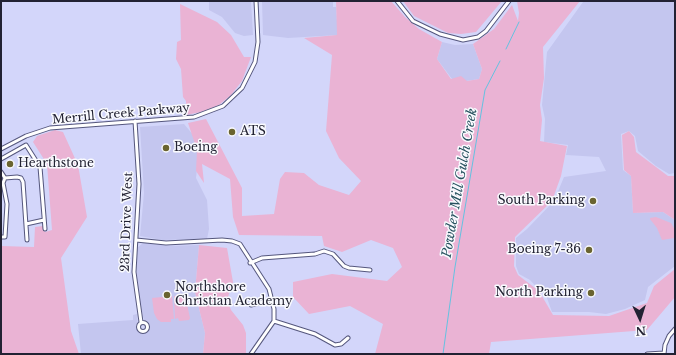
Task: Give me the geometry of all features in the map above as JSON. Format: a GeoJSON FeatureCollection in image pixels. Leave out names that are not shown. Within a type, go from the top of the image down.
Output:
{"type":"FeatureCollection","features":[{"type":"Feature","properties":{"kind":"street","name":"Merrill Creek Parkway"},"geometry":{"type":"LineString","coordinates":[[1,149],[26,136],[50,128],[194,117],[223,106],[237,94],[247,81],[257,54],[256,1]]}},
{"type":"Feature","properties":{"kind":"street"},"geometry":{"type":"LineString","coordinates":[[397,1],[413,21],[440,34],[464,40],[478,37],[486,31],[508,1]]}},
{"type":"Feature","properties":{"kind":"street","name":"23rd Drive West"},"geometry":{"type":"LineString","coordinates":[[135,121],[139,184],[134,272],[141,322]]}},
{"type":"Feature","properties":{"kind":"street"},"geometry":{"type":"LineString","coordinates":[[1,159],[26,145],[40,167],[45,229]]}},
{"type":"Feature","properties":{"kind":"street"},"geometry":{"type":"LineString","coordinates":[[1,172],[5,178]]}},
{"type":"Feature","properties":{"kind":"street"},"geometry":{"type":"LineString","coordinates":[[5,178],[17,177],[21,178],[23,182],[27,240]]}},
{"type":"Feature","properties":{"kind":"street"},"geometry":{"type":"LineString","coordinates":[[1,237],[5,237],[6,228],[7,204],[3,183],[5,178]]}},
{"type":"Feature","properties":{"kind":"street"},"geometry":{"type":"LineString","coordinates":[[26,224],[44,220]]}},
{"type":"Feature","properties":{"kind":"street"},"geometry":{"type":"LineString","coordinates":[[1,228],[6,228]]}},
{"type":"Feature","properties":{"kind":"street"},"geometry":{"type":"LineString","coordinates":[[136,240],[166,243],[232,241],[240,244],[246,251],[250,262],[269,289],[272,300],[274,321],[252,353],[257,354]]}},
{"type":"Feature","properties":{"kind":"street"},"geometry":{"type":"LineString","coordinates":[[250,262],[262,258],[315,254],[324,251],[333,254],[344,266],[349,268],[370,270]]}},
{"type":"Feature","properties":{"kind":"street"},"geometry":{"type":"LineString","coordinates":[[251,305],[272,300]]}},
{"type":"Feature","properties":{"kind":"street"},"geometry":{"type":"LineString","coordinates":[[274,321],[315,334],[336,345],[341,344],[348,338]]}},
{"type":"Feature","properties":{"kind":"street"},"geometry":{"type":"LineString","coordinates":[[647,354],[664,353],[669,336],[675,329]]}},
{"type":"Feature","properties":{"kind":"shaded area"},"geometry":{"type":"Polygon","coordinates":[[[209,1],[251,1],[253,35],[244,36],[235,33],[222,17],[209,10],[209,1]]]}},
{"type":"Feature","properties":{"kind":"shaded area"},"geometry":{"type":"Polygon","coordinates":[[[262,1],[333,1],[333,7],[336,7],[338,35],[288,38],[263,35],[262,1]]]}},
{"type":"Feature","properties":{"kind":"shaded area"},"geometry":{"type":"Polygon","coordinates":[[[336,1],[391,1],[405,17],[419,29],[442,42],[437,59],[451,79],[461,76],[467,81],[479,79],[482,69],[473,44],[494,29],[512,5],[518,21],[519,13],[517,1],[580,1],[543,47],[544,78],[540,105],[542,120],[540,141],[567,146],[561,176],[552,201],[515,237],[514,266],[518,275],[539,291],[553,315],[609,316],[647,303],[654,286],[675,269],[675,297],[647,330],[491,342],[489,354],[375,354],[383,324],[350,306],[309,314],[293,297],[293,282],[332,274],[387,281],[402,267],[393,248],[371,240],[342,252],[324,246],[322,236],[239,235],[233,217],[230,179],[202,164],[204,183],[196,171],[197,150],[188,123],[206,119],[242,188],[242,216],[274,214],[280,179],[285,172],[304,173],[319,185],[349,195],[361,181],[339,158],[326,131],[332,55],[304,38],[337,35],[336,1]]]}},
{"type":"Feature","properties":{"kind":"shaded area"},"geometry":{"type":"Polygon","coordinates":[[[403,1],[502,1],[476,32],[461,34],[448,33],[414,16],[403,1]]]}},
{"type":"Feature","properties":{"kind":"shaded area"},"geometry":{"type":"Polygon","coordinates":[[[675,1],[675,173],[669,174],[656,166],[638,151],[635,136],[629,131],[621,134],[623,170],[631,176],[633,213],[663,212],[675,220],[675,266],[648,287],[645,300],[625,309],[606,314],[589,312],[552,312],[547,298],[530,280],[519,274],[516,266],[516,238],[527,229],[554,201],[564,177],[606,171],[599,157],[566,155],[568,145],[544,142],[545,119],[542,105],[547,52],[583,2],[675,1]]]}},
{"type":"Feature","properties":{"kind":"shaded area"},"geometry":{"type":"Polygon","coordinates":[[[180,4],[217,22],[231,35],[244,57],[251,57],[242,81],[231,95],[219,105],[201,112],[186,115],[186,101],[183,97],[181,69],[176,59],[177,42],[181,40],[180,4]]]}},
{"type":"Feature","properties":{"kind":"shaded area"},"geometry":{"type":"Polygon","coordinates":[[[442,42],[455,45],[473,44],[482,69],[479,79],[466,81],[452,79],[437,59],[442,42]]]}},
{"type":"Feature","properties":{"kind":"shaded area"},"geometry":{"type":"Polygon","coordinates":[[[184,124],[200,143],[196,178],[207,200],[209,229],[207,239],[162,240],[140,236],[144,193],[140,127],[184,124]]]}},
{"type":"Feature","properties":{"kind":"shaded area"},"geometry":{"type":"Polygon","coordinates":[[[55,130],[63,132],[78,165],[87,217],[61,258],[71,331],[79,354],[1,354],[1,246],[34,247],[35,227],[43,226],[45,232],[52,230],[47,164],[33,142],[37,136],[55,130]]]}},
{"type":"Feature","properties":{"kind":"shaded area"},"geometry":{"type":"Polygon","coordinates":[[[629,131],[634,137],[636,152],[668,176],[675,176],[675,220],[663,212],[633,213],[631,176],[624,170],[622,135],[629,131]]]}},
{"type":"Feature","properties":{"kind":"shaded area"},"geometry":{"type":"Polygon","coordinates":[[[656,217],[671,223],[675,230],[674,238],[662,240],[657,228],[650,219],[656,217]]]}},
{"type":"Feature","properties":{"kind":"shaded area","name":"Northshore Christian Academy"},"geometry":{"type":"Polygon","coordinates":[[[143,243],[170,246],[199,245],[195,292],[205,333],[203,354],[81,354],[78,324],[133,320],[133,315],[137,314],[138,329],[141,332],[148,330],[148,324],[144,320],[141,308],[137,281],[137,248],[143,243]]]}},
{"type":"Feature","properties":{"kind":"shaded area"},"geometry":{"type":"Polygon","coordinates":[[[199,245],[227,248],[233,282],[227,300],[231,310],[243,325],[246,333],[246,354],[203,354],[205,333],[195,292],[199,245]]]}},
{"type":"Feature","properties":{"kind":"shaded area"},"geometry":{"type":"Polygon","coordinates":[[[177,294],[178,296],[185,295],[190,318],[189,320],[179,321],[178,318],[175,319],[174,296],[177,296],[177,294]]]}},
{"type":"Feature","properties":{"kind":"shaded area"},"geometry":{"type":"Polygon","coordinates":[[[172,296],[174,319],[171,319],[171,322],[161,322],[157,319],[154,313],[152,298],[172,296]]]}},
{"type":"Feature","properties":{"kind":"waterway","name":"Powder Mill Gulch Creek"},"geometry":{"type":"LineString","coordinates":[[506,49],[519,22]]}},
{"type":"Feature","properties":{"kind":"waterway","name":"Powder Mill Gulch Creek"},"geometry":{"type":"LineString","coordinates":[[443,354],[455,267],[485,90],[500,61]]}},
{"type":"Feature","properties":{"kind":"place","name":"ATS"},"geometry":{"type":"Point","coordinates":[232,132]}},
{"type":"Feature","properties":{"kind":"place","name":"Boeing"},"geometry":{"type":"Point","coordinates":[166,148]}},
{"type":"Feature","properties":{"kind":"place","name":"Hearthstone"},"geometry":{"type":"Point","coordinates":[10,164]}},
{"type":"Feature","properties":{"kind":"place","name":"South Parking"},"geometry":{"type":"Point","coordinates":[593,201]}},
{"type":"Feature","properties":{"kind":"place","name":"Boeing 7-36"},"geometry":{"type":"Point","coordinates":[589,250]}},
{"type":"Feature","properties":{"kind":"place","name":"North Parking"},"geometry":{"type":"Point","coordinates":[591,293]}},
{"type":"Feature","properties":{"kind":"place","name":"Northshore Christian Academy"},"geometry":{"type":"Point","coordinates":[167,295]}}]}
